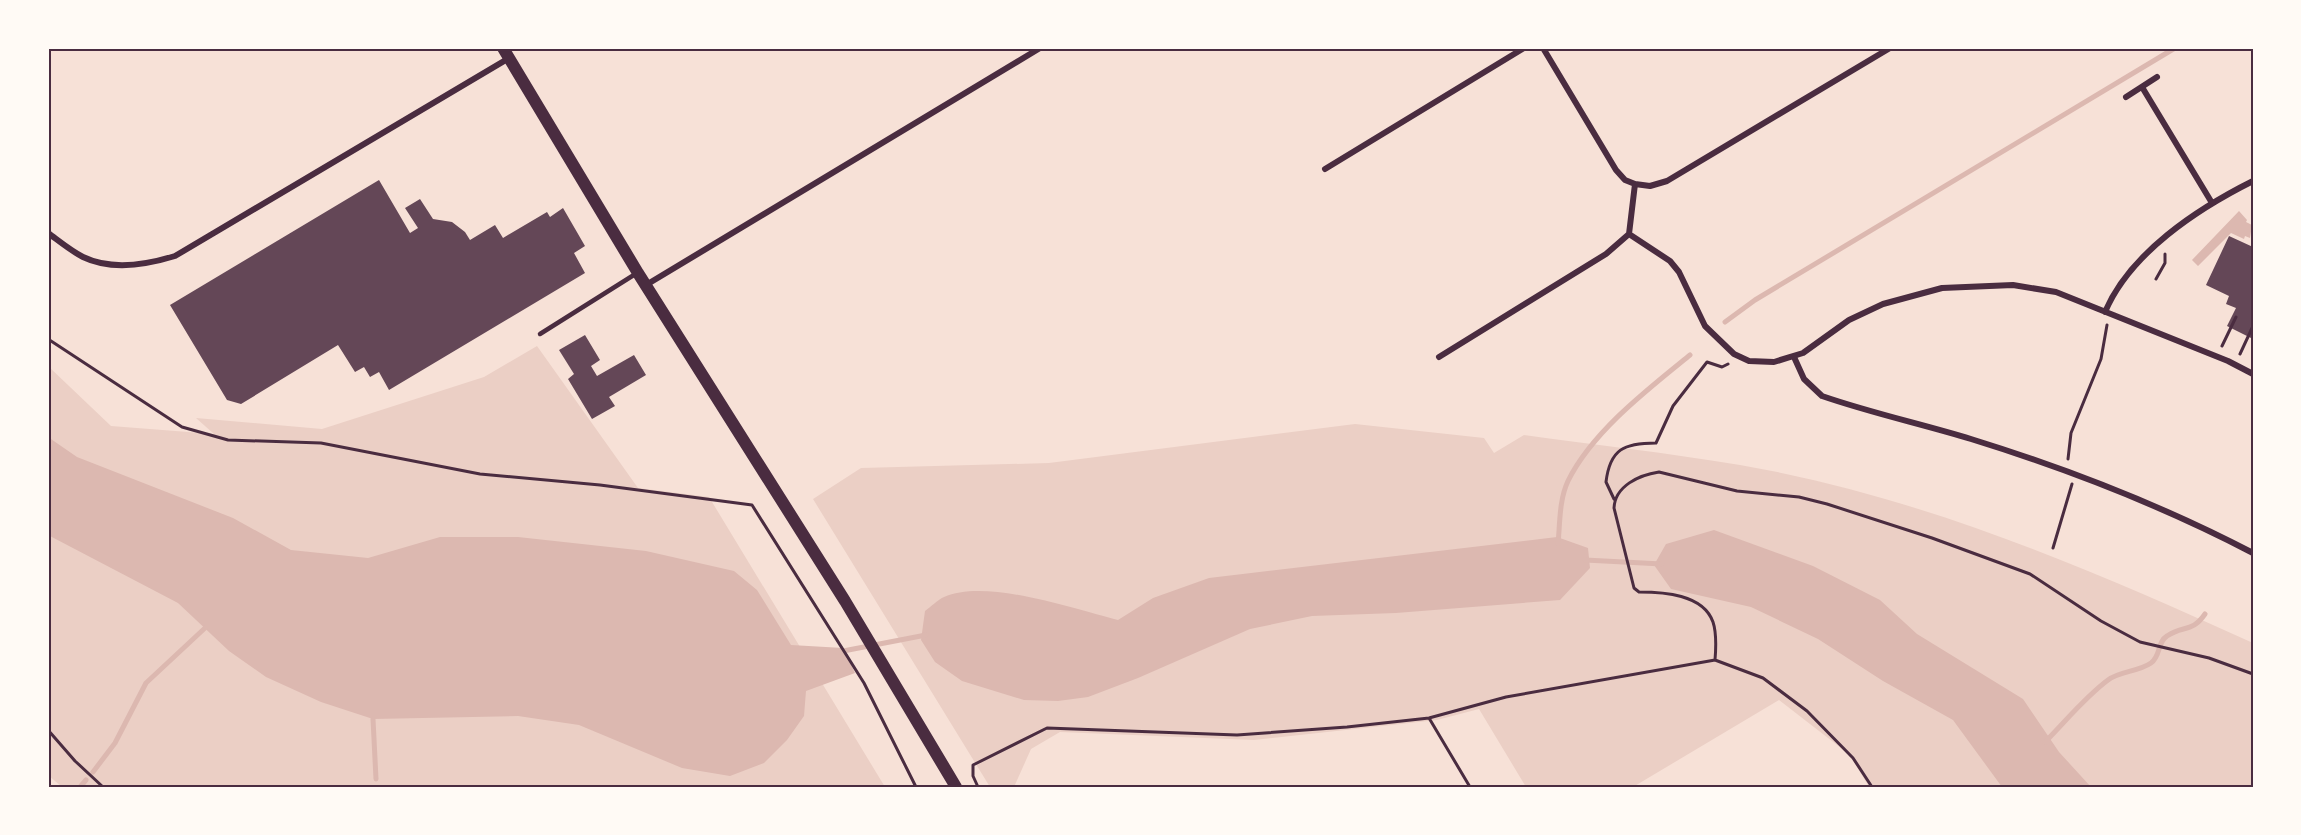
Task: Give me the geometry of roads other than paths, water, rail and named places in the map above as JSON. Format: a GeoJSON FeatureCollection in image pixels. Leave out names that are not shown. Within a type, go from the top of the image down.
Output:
{"type":"FeatureCollection","features":[{"type":"Feature","properties":{"kind":"main road"},"geometry":{"type":"LineString","coordinates":[[506,53],[646,286],[845,601],[956,787]]}},
{"type":"Feature","properties":{"kind":"main road"},"geometry":{"type":"LineString","coordinates":[[945,787],[946,769]]}},
{"type":"Feature","properties":{"kind":"street"},"geometry":{"type":"LineString","coordinates":[[646,286],[1040,48]]}},
{"type":"Feature","properties":{"kind":"street"},"geometry":{"type":"LineString","coordinates":[[1325,169],[1524,48]]}},
{"type":"Feature","properties":{"kind":"street"},"geometry":{"type":"LineString","coordinates":[[1543,48],[1616,170],[1625,180],[1650,186],[1667,181],[1890,48]]}},
{"type":"Feature","properties":{"kind":"street"},"geometry":{"type":"LineString","coordinates":[[48,233],[84,258],[122,266],[147,265],[175,256],[506,53]]}},
{"type":"Feature","properties":{"kind":"street"},"geometry":{"type":"LineString","coordinates":[[2126,97],[2157,77]]}},
{"type":"Feature","properties":{"kind":"street"},"geometry":{"type":"LineString","coordinates":[[2142,87],[2212,203]]}},
{"type":"Feature","properties":{"kind":"street"},"geometry":{"type":"LineString","coordinates":[[2105,312],[2114,291],[2126,274],[2178,227],[2212,203],[2253,181]]}},
{"type":"Feature","properties":{"kind":"street"},"geometry":{"type":"LineString","coordinates":[[1439,357],[1583,269],[1629,234],[1635,184]]}},
{"type":"Feature","properties":{"kind":"street"},"geometry":{"type":"LineString","coordinates":[[1629,234],[1647,244],[1679,272],[1705,326],[1734,354],[1749,361],[1774,362],[1794,357],[1866,311],[1942,288],[2013,285],[2056,292],[2228,361],[2253,374]]}},
{"type":"Feature","properties":{"kind":"street"},"geometry":{"type":"LineString","coordinates":[[1794,357],[1804,379],[1822,396],[1973,440],[2122,492],[2205,528],[2253,553]]}},
{"type":"Feature","properties":{"kind":"lane"},"geometry":{"type":"LineString","coordinates":[[540,334],[638,273]]}},
{"type":"Feature","properties":{"kind":"waterway"},"geometry":{"type":"LineString","coordinates":[[1725,322],[1755,300],[2175,48]]}},
{"type":"Feature","properties":{"kind":"waterway"},"geometry":{"type":"LineString","coordinates":[[1558,544],[1563,496],[1578,463],[1591,445],[1622,412],[1690,355]]}},
{"type":"Feature","properties":{"kind":"waterway"},"geometry":{"type":"LineString","coordinates":[[1585,560],[1662,564]]}},
{"type":"Feature","properties":{"kind":"waterway"},"geometry":{"type":"LineString","coordinates":[[2045,742],[2100,687],[2113,677],[2151,663],[2164,639],[2196,624],[2205,614]]}},
{"type":"Feature","properties":{"kind":"waterway"},"geometry":{"type":"LineString","coordinates":[[93,772],[115,743],[146,683],[205,628]]}},
{"type":"Feature","properties":{"kind":"waterway"},"geometry":{"type":"LineString","coordinates":[[838,652],[926,635]]}},
{"type":"Feature","properties":{"kind":"waterway"},"geometry":{"type":"LineString","coordinates":[[373,719],[376,779]]}},
{"type":"Feature","properties":{"kind":"waterway"},"geometry":{"type":"LineString","coordinates":[[80,787],[86,780]]}}]}
